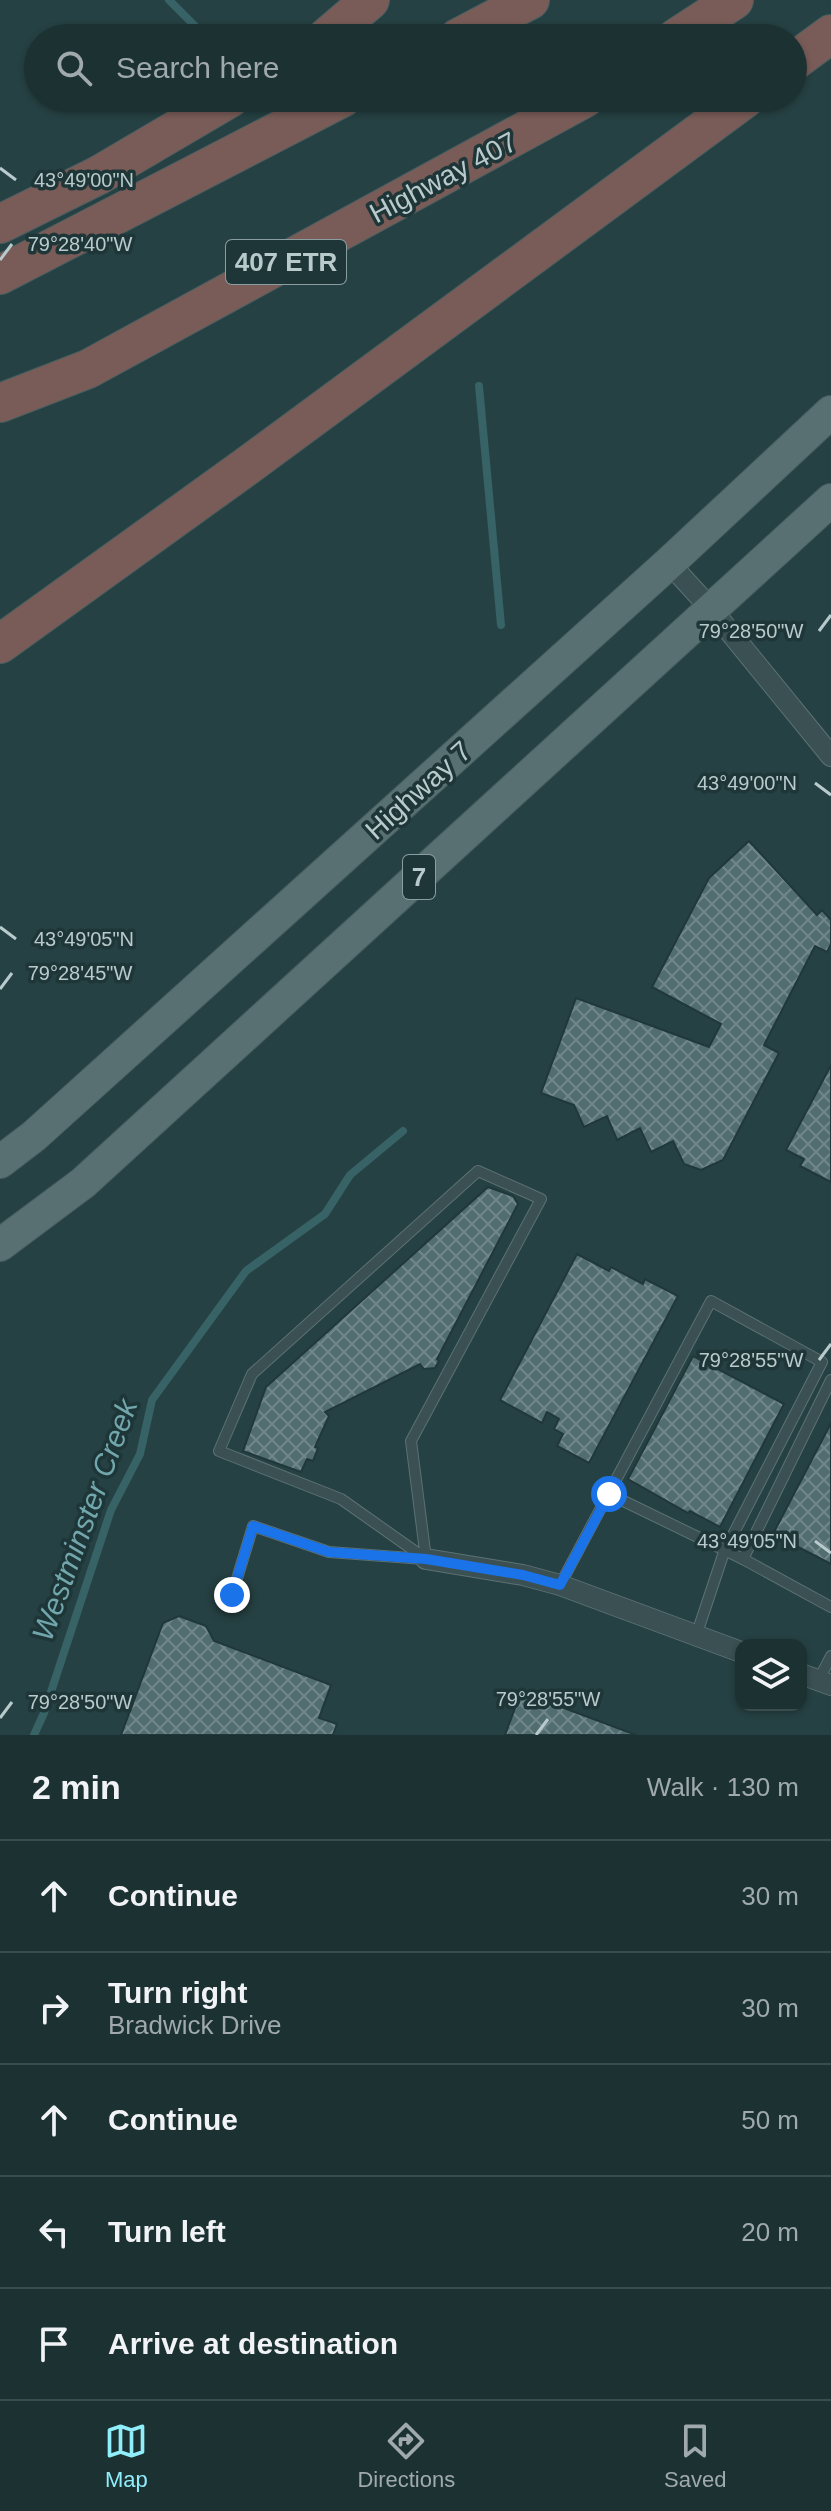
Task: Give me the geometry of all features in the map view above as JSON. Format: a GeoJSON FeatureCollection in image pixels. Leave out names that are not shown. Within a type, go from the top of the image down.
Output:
{"type":"FeatureCollection","features":[{"type":"Feature","properties":{"kind":"highway"},"geometry":{"type":"LineString","coordinates":[[342,24],[370,0]]}},
{"type":"Feature","properties":{"kind":"highway"},"geometry":{"type":"LineString","coordinates":[[485,24],[530,0]]}},
{"type":"Feature","properties":{"kind":"highway"},"geometry":{"type":"LineString","coordinates":[[697,24],[734,0]]}},
{"type":"Feature","properties":{"kind":"highway"},"geometry":{"type":"LineString","coordinates":[[807,52],[831,34]]}},
{"type":"Feature","properties":{"kind":"highway"},"geometry":{"type":"LineString","coordinates":[[0,224],[99,175],[206,112]]}},
{"type":"Feature","properties":{"kind":"highway"},"geometry":{"type":"LineString","coordinates":[[0,275],[315,112]]}},
{"type":"Feature","properties":{"kind":"highway","name":"Highway 407"},"geometry":{"type":"LineString","coordinates":[[0,403],[88,369],[559,112]]}},
{"type":"Feature","properties":{"kind":"highway"},"geometry":{"type":"LineString","coordinates":[[0,644],[260,457],[727,112]]}},
{"type":"Feature","properties":{"kind":"main road","name":"Highway 7"},"geometry":{"type":"LineString","coordinates":[[0,1162],[34,1136],[669,563],[831,412]]}},
{"type":"Feature","properties":{"kind":"main road","name":"7"},"geometry":{"type":"LineString","coordinates":[[0,1245],[83,1183],[831,500]]}},
{"type":"Feature","properties":{"kind":"street"},"geometry":{"type":"LineString","coordinates":[[669,563],[712,610],[831,756]]}},
{"type":"Feature","properties":{"kind":"street"},"geometry":{"type":"LineString","coordinates":[[426,1559],[523,1575],[560,1585],[735,1650]]}},
{"type":"Feature","properties":{"kind":"lane"},"geometry":{"type":"LineString","coordinates":[[478,1171],[541,1199],[411,1441],[426,1559],[341,1499],[219,1451],[252,1374],[478,1171]]}},
{"type":"Feature","properties":{"kind":"lane"},"geometry":{"type":"LineString","coordinates":[[560,1585],[711,1301],[827,1362],[724,1552],[696,1636]]}},
{"type":"Feature","properties":{"kind":"lane"},"geometry":{"type":"LineString","coordinates":[[743,1559],[831,1380]]}},
{"type":"Feature","properties":{"kind":"lane"},"geometry":{"type":"LineString","coordinates":[[609,1494],[743,1559],[831,1607]]}},
{"type":"Feature","properties":{"kind":"lane"},"geometry":{"type":"LineString","coordinates":[[232,1595],[253,1526],[329,1552],[426,1559]]}},
{"type":"Feature","properties":{"kind":"lane"},"geometry":{"type":"LineString","coordinates":[[817,1680],[831,1656]]}},
{"type":"Feature","properties":{"kind":"building"},"geometry":{"type":"Polygon","coordinates":[[[749,841],[817,915],[822,910],[831,920],[831,944],[827,952],[815,946],[764,1045],[779,1053],[723,1160],[701,1170],[684,1164],[673,1141],[651,1152],[640,1128],[617,1140],[607,1116],[584,1127],[574,1105],[541,1093],[576,998],[709,1047],[721,1024],[652,987],[709,878],[749,841]]]}},
{"type":"Feature","properties":{"kind":"building"},"geometry":{"type":"Polygon","coordinates":[[[831,1065],[831,1182],[800,1166],[804,1159],[786,1150],[831,1065]]]}},
{"type":"Feature","properties":{"kind":"building"},"geometry":{"type":"Polygon","coordinates":[[[488,1187],[513,1196],[518,1204],[435,1368],[424,1369],[420,1364],[325,1412],[329,1416],[315,1447],[318,1448],[313,1461],[307,1459],[301,1472],[243,1451],[266,1387],[488,1187]]]}},
{"type":"Feature","properties":{"kind":"building"},"geometry":{"type":"Polygon","coordinates":[[[577,1254],[609,1271],[611,1267],[643,1284],[645,1279],[678,1296],[589,1463],[557,1446],[563,1434],[554,1429],[559,1419],[547,1412],[542,1423],[500,1400],[577,1254]]]}},
{"type":"Feature","properties":{"kind":"building"},"geometry":{"type":"Polygon","coordinates":[[[693,1356],[784,1404],[720,1527],[628,1479],[693,1356]]]}},
{"type":"Feature","properties":{"kind":"building"},"geometry":{"type":"Polygon","coordinates":[[[831,1423],[831,1564],[773,1534],[831,1423]]]}},
{"type":"Feature","properties":{"kind":"building"},"geometry":{"type":"Polygon","coordinates":[[[179,1616],[206,1626],[214,1641],[331,1685],[319,1718],[337,1724],[333,1735],[121,1735],[163,1623],[179,1616]]]}},
{"type":"Feature","properties":{"kind":"building"},"geometry":{"type":"Polygon","coordinates":[[[521,1692],[636,1735],[505,1735],[521,1692]]]}},
{"type":"Feature","properties":{"kind":"waterway","name":"Westminster Creek"},"geometry":{"type":"LineString","coordinates":[[169,0],[193,24]]}},
{"type":"Feature","properties":{"kind":"waterway","name":"Westminster Creek"},"geometry":{"type":"LineString","coordinates":[[479,386],[501,625]]}},
{"type":"Feature","properties":{"kind":"waterway","name":"Westminster Creek"},"geometry":{"type":"LineString","coordinates":[[34,1735],[111,1510],[140,1454],[152,1400],[246,1271],[325,1214],[350,1175],[403,1131]]}},
{"type":"Feature","properties":{"kind":"route"},"geometry":{"type":"LineString","coordinates":[[232,1595],[253,1526],[329,1552],[426,1559],[523,1575],[560,1585],[609,1494]]}}]}
